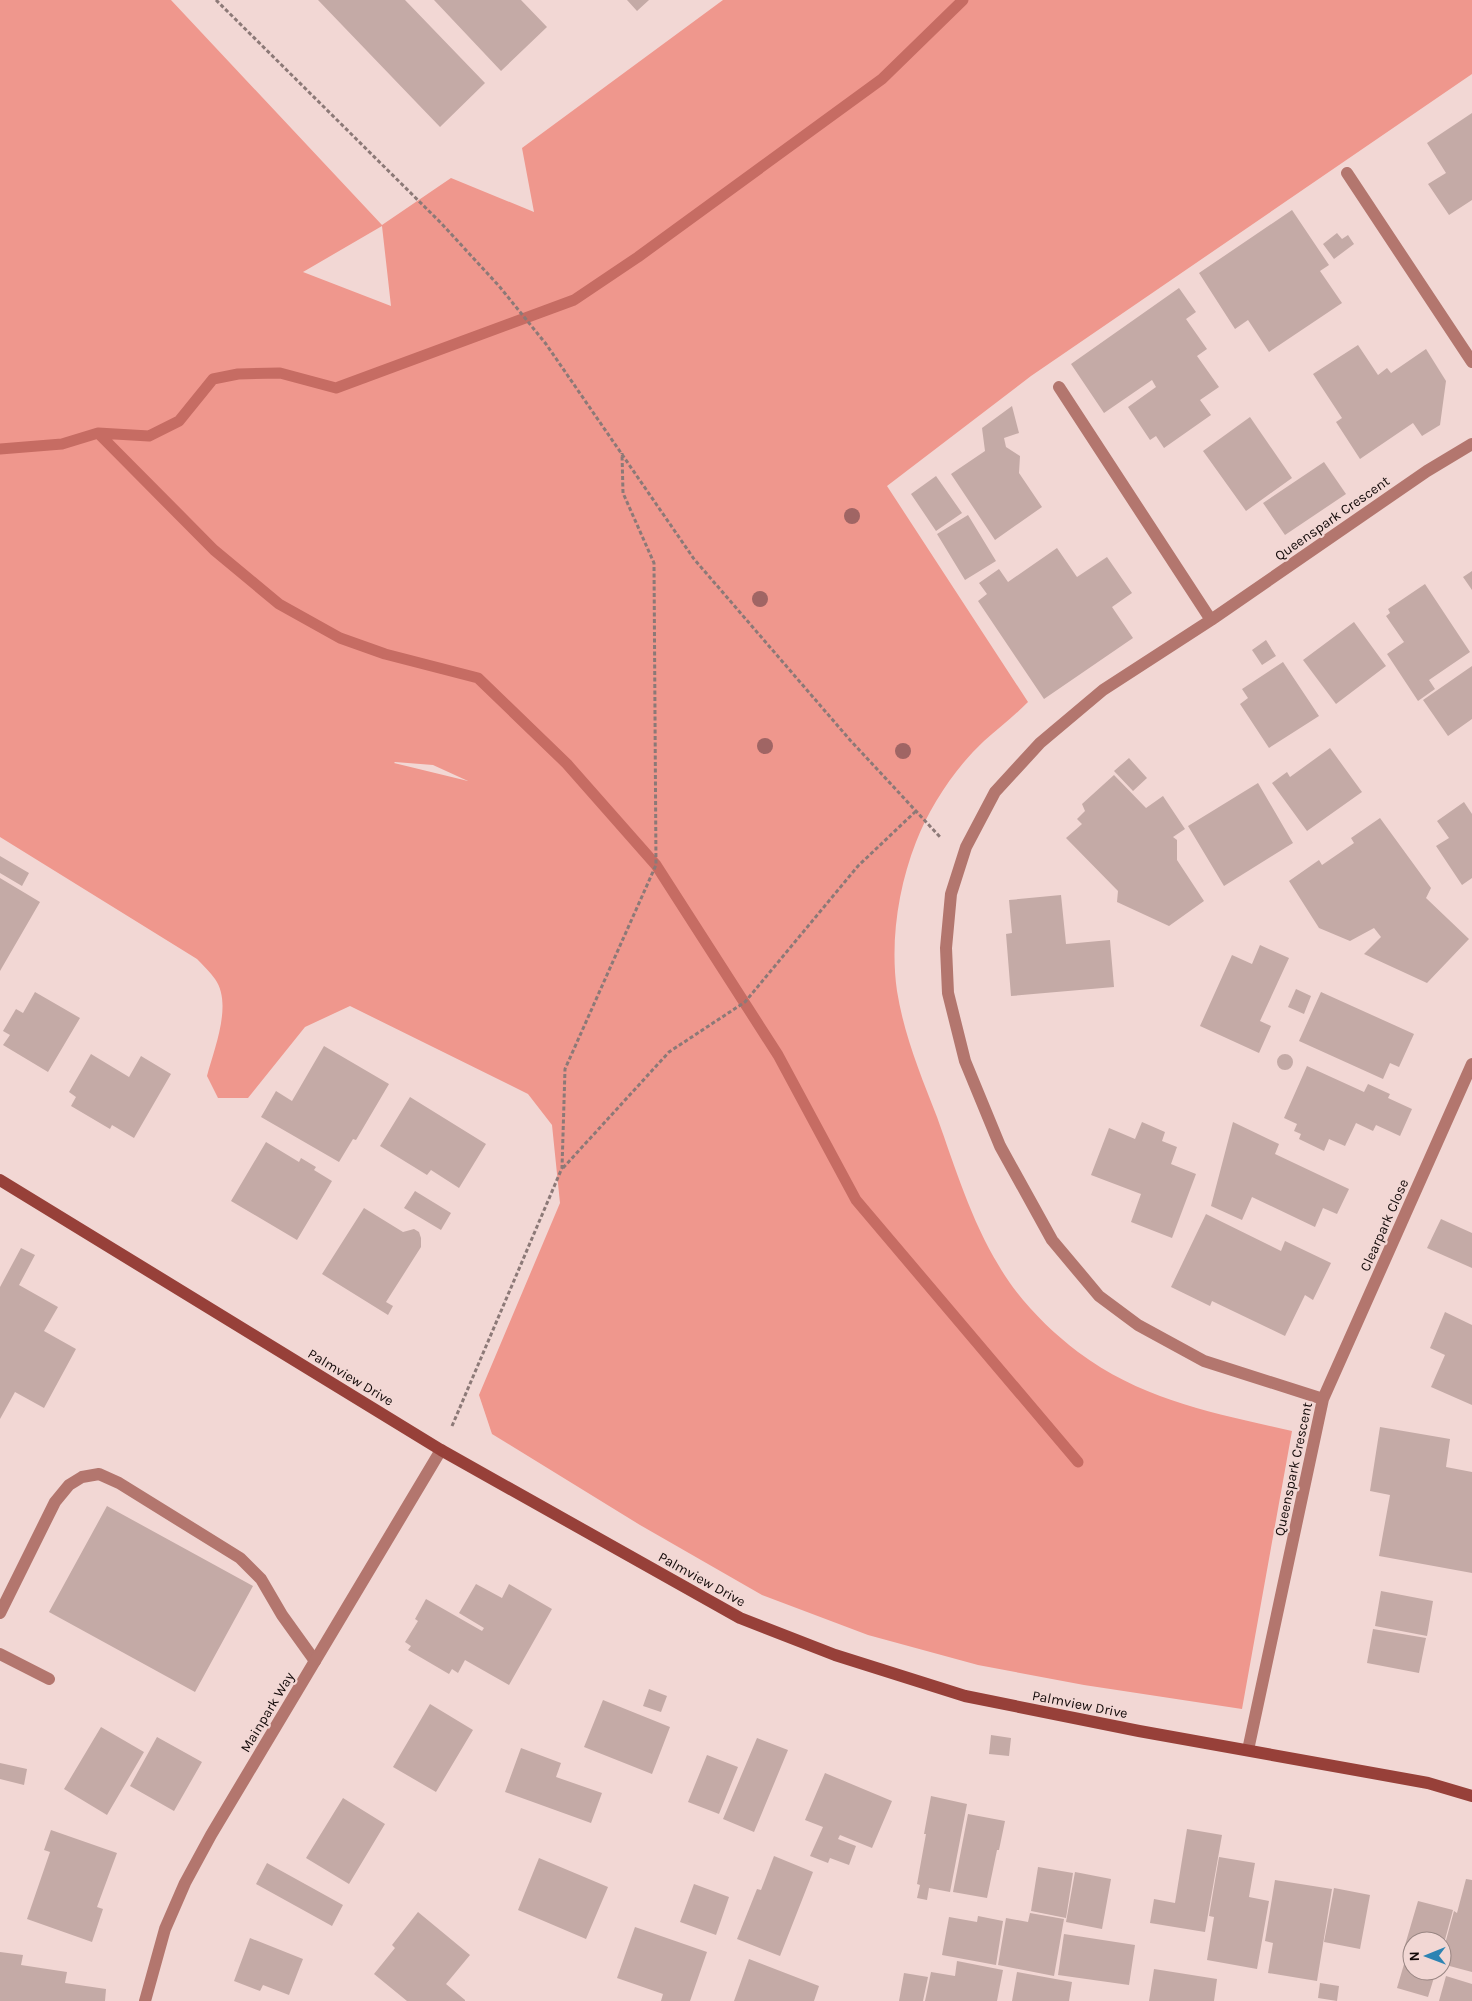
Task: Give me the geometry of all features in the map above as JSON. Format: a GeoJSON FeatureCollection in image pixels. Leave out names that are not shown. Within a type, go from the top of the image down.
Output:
{"type":"FeatureCollection","features":[{"type":"Feature","properties":{"kind":"street"},"geometry":{"type":"LineString","coordinates":[[1347,173],[1472,362]]}},
{"type":"Feature","properties":{"kind":"street"},"geometry":{"type":"LineString","coordinates":[[1059,387],[1212,620]]}},
{"type":"Feature","properties":{"kind":"street","name":"Queenspark Crescent"},"geometry":{"type":"LineString","coordinates":[[1248,1750],[1324,1399],[1204,1361],[1138,1325],[1099,1296],[1052,1240],[1000,1146],[965,1061],[948,993],[946,948],[951,894],[966,847],[995,792],[1040,743],[1103,690],[1212,620],[1427,471],[1472,444]]}},
{"type":"Feature","properties":{"kind":"street","name":"Clearpark Close"},"geometry":{"type":"LineString","coordinates":[[1324,1399],[1472,1064]]}},
{"type":"Feature","properties":{"kind":"street","name":"Palmview Drive"},"geometry":{"type":"LineString","coordinates":[[0,1180],[442,1450],[740,1618],[835,1655],[965,1696],[1139,1731],[1428,1782],[1472,1796]]}},
{"type":"Feature","properties":{"kind":"street","name":"Mainpark Way"},"geometry":{"type":"LineString","coordinates":[[145,2001],[165,1929],[185,1883],[211,1835],[442,1450]]}},
{"type":"Feature","properties":{"kind":"street"},"geometry":{"type":"LineString","coordinates":[[0,1613],[55,1502],[70,1485],[82,1477],[99,1474],[119,1483],[240,1558],[261,1579],[282,1615],[315,1661]]}},
{"type":"Feature","properties":{"kind":"street"},"geometry":{"type":"LineString","coordinates":[[0,1654],[49,1679]]}},
{"type":"Feature","properties":{"kind":"path"},"geometry":{"type":"LineString","coordinates":[[216,0],[441,223],[498,286],[546,344],[694,559],[850,740],[962,860]]}},
{"type":"Feature","properties":{"kind":"path"},"geometry":{"type":"LineString","coordinates":[[562,1168],[565,1069],[656,865],[654,563],[623,493],[622,452]]}},
{"type":"Feature","properties":{"kind":"path"},"geometry":{"type":"LineString","coordinates":[[442,1450],[562,1168],[669,1052],[744,1002],[858,866],[916,811]]}},
{"type":"Feature","properties":{"kind":"shaded area"},"geometry":{"type":"Polygon","coordinates":[[[0,0],[171,0],[382,225],[451,178],[534,212],[522,148],[723,0],[1472,0],[1472,74],[1031,376],[887,486],[1028,702],[984,741],[953,775],[928,815],[916,842],[900,896],[894,954],[897,991],[909,1039],[964,1193],[980,1230],[1007,1278],[1034,1313],[1078,1352],[1103,1369],[1154,1394],[1207,1411],[1292,1431],[1242,1709],[1084,1685],[978,1665],[868,1635],[762,1595],[640,1525],[492,1434],[479,1395],[560,1203],[552,1125],[528,1094],[350,1006],[305,1027],[248,1098],[218,1098],[207,1076],[222,1014],[220,989],[211,974],[197,959],[0,837],[0,0]],[[382,226],[303,272],[391,306],[382,226]],[[394,763],[468,781],[433,765],[394,763]]]}},
{"type":"Feature","properties":{"kind":"building"},"geometry":{"type":"Polygon","coordinates":[[[318,0],[405,0],[485,83],[440,127],[318,0]]]}},
{"type":"Feature","properties":{"kind":"building"},"geometry":{"type":"Polygon","coordinates":[[[434,0],[521,0],[547,27],[501,71],[434,0]]]}},
{"type":"Feature","properties":{"kind":"building"},"geometry":{"type":"Polygon","coordinates":[[[627,0],[649,0],[637,11],[627,0]]]}},
{"type":"Feature","properties":{"kind":"building"},"geometry":{"type":"Polygon","coordinates":[[[1472,113],[1472,200],[1449,215],[1428,184],[1446,173],[1427,143],[1472,113]]]}},
{"type":"Feature","properties":{"kind":"building"},"geometry":{"type":"Polygon","coordinates":[[[1292,210],[1329,265],[1320,271],[1342,303],[1269,352],[1248,320],[1235,329],[1199,273],[1292,210]]]}},
{"type":"Feature","properties":{"kind":"building"},"geometry":{"type":"Polygon","coordinates":[[[1337,233],[1342,239],[1348,235],[1354,244],[1334,259],[1323,244],[1337,233]]]}},
{"type":"Feature","properties":{"kind":"building"},"geometry":{"type":"Polygon","coordinates":[[[1179,288],[1196,312],[1186,319],[1207,349],[1197,356],[1219,387],[1200,400],[1211,415],[1164,448],[1156,436],[1150,440],[1128,407],[1156,387],[1152,380],[1104,413],[1071,364],[1179,288]]]}},
{"type":"Feature","properties":{"kind":"building"},"geometry":{"type":"Polygon","coordinates":[[[1358,345],[1378,375],[1387,368],[1391,373],[1426,349],[1446,381],[1440,425],[1422,436],[1413,423],[1360,459],[1336,422],[1342,418],[1313,374],[1358,345]]]}},
{"type":"Feature","properties":{"kind":"building"},"geometry":{"type":"Polygon","coordinates":[[[1012,406],[1019,433],[1004,438],[1006,447],[1020,456],[1019,473],[1042,507],[995,540],[951,474],[985,451],[982,428],[1012,406]]]}},
{"type":"Feature","properties":{"kind":"building"},"geometry":{"type":"Polygon","coordinates":[[[1250,417],[1292,478],[1246,511],[1203,451],[1250,417]]]}},
{"type":"Feature","properties":{"kind":"building"},"geometry":{"type":"Polygon","coordinates":[[[1324,462],[1346,494],[1285,535],[1263,503],[1324,462]]]}},
{"type":"Feature","properties":{"kind":"building"},"geometry":{"type":"Polygon","coordinates":[[[936,476],[962,513],[936,531],[911,494],[936,476]]]}},
{"type":"Feature","properties":{"kind":"building"},"geometry":{"type":"Polygon","coordinates":[[[968,515],[996,561],[965,580],[937,534],[968,515]]]}},
{"type":"Feature","properties":{"kind":"building"},"geometry":{"type":"Polygon","coordinates":[[[1057,548],[1077,577],[1107,557],[1132,593],[1112,607],[1133,638],[1044,699],[978,601],[987,594],[979,583],[999,569],[1008,582],[1057,548]]]}},
{"type":"Feature","properties":{"kind":"building"},"geometry":{"type":"Polygon","coordinates":[[[1472,571],[1472,590],[1463,577],[1472,571]]]}},
{"type":"Feature","properties":{"kind":"building"},"geometry":{"type":"Polygon","coordinates":[[[1425,584],[1470,652],[1429,680],[1435,689],[1418,701],[1387,654],[1404,642],[1386,616],[1390,613],[1388,609],[1425,584]]]}},
{"type":"Feature","properties":{"kind":"building"},"geometry":{"type":"Polygon","coordinates":[[[1354,622],[1386,666],[1336,704],[1303,660],[1354,622]]]}},
{"type":"Feature","properties":{"kind":"building"},"geometry":{"type":"Polygon","coordinates":[[[1266,640],[1276,656],[1262,665],[1252,650],[1266,640]]]}},
{"type":"Feature","properties":{"kind":"building"},"geometry":{"type":"Polygon","coordinates":[[[1283,662],[1319,716],[1269,748],[1240,704],[1248,698],[1242,689],[1283,662]]]}},
{"type":"Feature","properties":{"kind":"building"},"geometry":{"type":"Polygon","coordinates":[[[1472,666],[1472,719],[1448,736],[1423,700],[1472,666]]]}},
{"type":"Feature","properties":{"kind":"building"},"geometry":{"type":"Polygon","coordinates":[[[1330,748],[1362,792],[1307,831],[1272,783],[1287,772],[1290,777],[1330,748]]]}},
{"type":"Feature","properties":{"kind":"building"},"geometry":{"type":"Polygon","coordinates":[[[1129,758],[1147,778],[1133,791],[1114,771],[1129,758]]]}},
{"type":"Feature","properties":{"kind":"building"},"geometry":{"type":"Polygon","coordinates":[[[1114,775],[1146,808],[1163,796],[1185,829],[1173,837],[1177,840],[1177,860],[1204,901],[1169,926],[1117,902],[1118,891],[1066,838],[1082,824],[1077,819],[1085,811],[1082,804],[1114,775]]]}},
{"type":"Feature","properties":{"kind":"building"},"geometry":{"type":"Polygon","coordinates":[[[1258,783],[1293,843],[1224,886],[1188,826],[1258,783]]]}},
{"type":"Feature","properties":{"kind":"building"},"geometry":{"type":"Polygon","coordinates":[[[1464,802],[1472,814],[1472,878],[1462,885],[1436,846],[1449,838],[1437,821],[1464,802]]]}},
{"type":"Feature","properties":{"kind":"building"},"geometry":{"type":"Polygon","coordinates":[[[1380,818],[1431,888],[1426,898],[1469,939],[1427,983],[1364,954],[1381,937],[1374,928],[1350,941],[1319,928],[1289,881],[1319,860],[1322,865],[1354,843],[1351,838],[1380,818]]]}},
{"type":"Feature","properties":{"kind":"building"},"geometry":{"type":"Polygon","coordinates":[[[0,856],[29,873],[22,886],[0,873],[0,856]]]}},
{"type":"Feature","properties":{"kind":"building"},"geometry":{"type":"Polygon","coordinates":[[[0,878],[40,902],[0,971],[0,878]]]}},
{"type":"Feature","properties":{"kind":"building"},"geometry":{"type":"Polygon","coordinates":[[[1061,895],[1066,944],[1110,940],[1114,987],[1011,996],[1006,934],[1012,933],[1009,900],[1061,895]]]}},
{"type":"Feature","properties":{"kind":"building"},"geometry":{"type":"Polygon","coordinates":[[[1260,945],[1289,958],[1260,1021],[1271,1026],[1259,1053],[1200,1026],[1232,955],[1252,964],[1260,945]]]}},
{"type":"Feature","properties":{"kind":"building"},"geometry":{"type":"Polygon","coordinates":[[[1296,989],[1311,996],[1304,1014],[1288,1007],[1296,989]]]}},
{"type":"Feature","properties":{"kind":"building"},"geometry":{"type":"Polygon","coordinates":[[[35,992],[80,1018],[48,1072],[3,1045],[10,1035],[3,1031],[16,1009],[23,1013],[35,992]]]}},
{"type":"Feature","properties":{"kind":"building"},"geometry":{"type":"Polygon","coordinates":[[[1321,992],[1414,1034],[1399,1067],[1390,1063],[1383,1079],[1299,1041],[1321,992]]]}},
{"type":"Feature","properties":{"kind":"building"},"geometry":{"type":"Polygon","coordinates":[[[324,1046],[389,1084],[356,1140],[353,1139],[339,1162],[261,1117],[276,1091],[292,1101],[324,1046]]]}},
{"type":"Feature","properties":{"kind":"building"},"geometry":{"type":"Polygon","coordinates":[[[91,1054],[129,1077],[141,1056],[171,1074],[134,1138],[112,1125],[110,1129],[71,1106],[76,1097],[69,1092],[91,1054]]]}},
{"type":"Feature","properties":{"kind":"building"},"geometry":{"type":"Polygon","coordinates":[[[1282,1054],[1288,1054],[1293,1059],[1291,1068],[1282,1070],[1277,1065],[1277,1059],[1282,1054]]]}},
{"type":"Feature","properties":{"kind":"building"},"geometry":{"type":"Polygon","coordinates":[[[1307,1066],[1364,1092],[1368,1084],[1390,1094],[1388,1098],[1412,1109],[1400,1136],[1376,1125],[1373,1131],[1356,1123],[1345,1146],[1329,1139],[1324,1151],[1299,1139],[1301,1134],[1294,1131],[1297,1124],[1284,1118],[1307,1066]]]}},
{"type":"Feature","properties":{"kind":"building"},"geometry":{"type":"Polygon","coordinates":[[[410,1097],[486,1144],[459,1188],[431,1170],[427,1175],[380,1146],[410,1097]]]}},
{"type":"Feature","properties":{"kind":"building"},"geometry":{"type":"Polygon","coordinates":[[[1142,1122],[1165,1132],[1162,1141],[1177,1147],[1171,1164],[1196,1174],[1172,1238],[1131,1222],[1141,1194],[1091,1175],[1109,1128],[1135,1139],[1142,1122]]]}},
{"type":"Feature","properties":{"kind":"building"},"geometry":{"type":"Polygon","coordinates":[[[1233,1122],[1279,1144],[1275,1154],[1349,1189],[1337,1214],[1323,1208],[1315,1227],[1252,1197],[1242,1220],[1211,1206],[1233,1122]]]}},
{"type":"Feature","properties":{"kind":"building"},"geometry":{"type":"Polygon","coordinates":[[[266,1142],[299,1162],[301,1158],[316,1167],[314,1170],[332,1181],[297,1240],[231,1201],[266,1142]]]}},
{"type":"Feature","properties":{"kind":"building"},"geometry":{"type":"Polygon","coordinates":[[[415,1191],[451,1213],[441,1230],[404,1208],[415,1191]]]}},
{"type":"Feature","properties":{"kind":"building"},"geometry":{"type":"Polygon","coordinates":[[[364,1208],[403,1232],[414,1229],[419,1232],[421,1238],[421,1247],[386,1302],[393,1306],[388,1315],[322,1274],[364,1208]]]}},
{"type":"Feature","properties":{"kind":"building"},"geometry":{"type":"Polygon","coordinates":[[[1206,1214],[1281,1251],[1285,1241],[1331,1263],[1313,1300],[1305,1295],[1285,1336],[1212,1301],[1210,1306],[1171,1287],[1206,1214]]]}},
{"type":"Feature","properties":{"kind":"building"},"geometry":{"type":"Polygon","coordinates":[[[1441,1219],[1472,1233],[1472,1268],[1427,1248],[1441,1219]]]}},
{"type":"Feature","properties":{"kind":"building"},"geometry":{"type":"Polygon","coordinates":[[[21,1248],[35,1255],[19,1285],[58,1307],[44,1331],[76,1349],[44,1408],[15,1392],[0,1419],[0,1287],[21,1248]]]}},
{"type":"Feature","properties":{"kind":"building"},"geometry":{"type":"Polygon","coordinates":[[[1445,1312],[1472,1325],[1472,1405],[1431,1387],[1445,1355],[1430,1348],[1445,1312]]]}},
{"type":"Feature","properties":{"kind":"building"},"geometry":{"type":"Polygon","coordinates":[[[1380,1427],[1450,1439],[1446,1467],[1472,1472],[1472,1573],[1379,1556],[1390,1495],[1370,1491],[1380,1427]]]}},
{"type":"Feature","properties":{"kind":"building"},"geometry":{"type":"Polygon","coordinates":[[[107,1506],[253,1586],[195,1692],[49,1612],[107,1506]]]}},
{"type":"Feature","properties":{"kind":"building"},"geometry":{"type":"Polygon","coordinates":[[[476,1584],[502,1598],[509,1584],[552,1609],[509,1685],[465,1660],[458,1673],[452,1669],[449,1674],[408,1650],[411,1646],[405,1642],[418,1621],[415,1619],[426,1599],[482,1631],[484,1628],[459,1613],[476,1584]]]}},
{"type":"Feature","properties":{"kind":"building"},"geometry":{"type":"Polygon","coordinates":[[[1381,1591],[1433,1601],[1427,1636],[1375,1626],[1381,1591]]]}},
{"type":"Feature","properties":{"kind":"building"},"geometry":{"type":"Polygon","coordinates":[[[1373,1629],[1426,1638],[1419,1673],[1367,1663],[1373,1629]]]}},
{"type":"Feature","properties":{"kind":"building"},"geometry":{"type":"Polygon","coordinates":[[[649,1689],[667,1696],[661,1712],[643,1706],[649,1689]]]}},
{"type":"Feature","properties":{"kind":"building"},"geometry":{"type":"Polygon","coordinates":[[[603,1700],[670,1727],[652,1774],[584,1747],[603,1700]]]}},
{"type":"Feature","properties":{"kind":"building"},"geometry":{"type":"Polygon","coordinates":[[[430,1704],[473,1730],[436,1792],[393,1767],[430,1704]]]}},
{"type":"Feature","properties":{"kind":"building"},"geometry":{"type":"Polygon","coordinates":[[[101,1727],[144,1752],[107,1815],[64,1789],[101,1727]]]}},
{"type":"Feature","properties":{"kind":"building"},"geometry":{"type":"Polygon","coordinates":[[[991,1735],[1011,1738],[1009,1756],[989,1754],[991,1735]]]}},
{"type":"Feature","properties":{"kind":"building"},"geometry":{"type":"Polygon","coordinates":[[[157,1737],[202,1762],[174,1811],[130,1786],[157,1737]]]}},
{"type":"Feature","properties":{"kind":"building"},"geometry":{"type":"Polygon","coordinates":[[[757,1738],[788,1750],[754,1832],[723,1819],[757,1738]]]}},
{"type":"Feature","properties":{"kind":"building"},"geometry":{"type":"Polygon","coordinates":[[[521,1748],[561,1763],[556,1777],[602,1793],[591,1823],[505,1792],[521,1748]]]}},
{"type":"Feature","properties":{"kind":"building"},"geometry":{"type":"Polygon","coordinates":[[[707,1755],[738,1767],[719,1814],[688,1802],[707,1755]]]}},
{"type":"Feature","properties":{"kind":"building"},"geometry":{"type":"Polygon","coordinates":[[[0,1763],[27,1769],[24,1785],[0,1779],[0,1763]]]}},
{"type":"Feature","properties":{"kind":"building"},"geometry":{"type":"Polygon","coordinates":[[[825,1773],[892,1801],[872,1848],[840,1835],[838,1839],[856,1846],[849,1865],[830,1858],[828,1863],[810,1856],[823,1827],[805,1820],[825,1773]]]}},
{"type":"Feature","properties":{"kind":"building"},"geometry":{"type":"Polygon","coordinates":[[[931,1796],[967,1804],[950,1892],[929,1888],[927,1900],[917,1898],[920,1885],[917,1884],[931,1796]]]}},
{"type":"Feature","properties":{"kind":"building"},"geometry":{"type":"Polygon","coordinates":[[[343,1798],[385,1824],[349,1884],[306,1858],[343,1798]]]}},
{"type":"Feature","properties":{"kind":"building"},"geometry":{"type":"Polygon","coordinates":[[[968,1814],[1005,1821],[987,1898],[953,1892],[968,1814]]]}},
{"type":"Feature","properties":{"kind":"building"},"geometry":{"type":"Polygon","coordinates":[[[1187,1829],[1222,1835],[1205,1932],[1150,1923],[1154,1899],[1175,1903],[1187,1829]]]}},
{"type":"Feature","properties":{"kind":"building"},"geometry":{"type":"Polygon","coordinates":[[[51,1830],[117,1853],[97,1907],[103,1909],[92,1942],[27,1919],[50,1852],[44,1850],[51,1830]]]}},
{"type":"Feature","properties":{"kind":"building"},"geometry":{"type":"Polygon","coordinates":[[[774,1856],[813,1872],[780,1956],[737,1939],[757,1889],[761,1890],[774,1856]]]}},
{"type":"Feature","properties":{"kind":"building"},"geometry":{"type":"Polygon","coordinates":[[[1219,1857],[1255,1863],[1249,1897],[1269,1901],[1257,1969],[1207,1960],[1214,1917],[1209,1916],[1219,1857]]]}},
{"type":"Feature","properties":{"kind":"building"},"geometry":{"type":"Polygon","coordinates":[[[539,1858],[608,1887],[586,1939],[518,1910],[539,1858]]]}},
{"type":"Feature","properties":{"kind":"building"},"geometry":{"type":"Polygon","coordinates":[[[267,1863],[343,1905],[332,1926],[256,1884],[267,1863]]]}},
{"type":"Feature","properties":{"kind":"building"},"geometry":{"type":"Polygon","coordinates":[[[1038,1867],[1073,1873],[1066,1918],[1031,1911],[1038,1867]]]}},
{"type":"Feature","properties":{"kind":"building"},"geometry":{"type":"Polygon","coordinates":[[[1075,1872],[1111,1879],[1102,1929],[1066,1922],[1075,1872]]]}},
{"type":"Feature","properties":{"kind":"building"},"geometry":{"type":"Polygon","coordinates":[[[1466,1879],[1472,1880],[1472,1972],[1452,1967],[1452,1931],[1449,1931],[1454,1911],[1457,1913],[1466,1879]]]}},
{"type":"Feature","properties":{"kind":"building"},"geometry":{"type":"Polygon","coordinates":[[[1275,1880],[1332,1889],[1317,1981],[1268,1973],[1273,1943],[1265,1941],[1275,1880]]]}},
{"type":"Feature","properties":{"kind":"building"},"geometry":{"type":"Polygon","coordinates":[[[694,1884],[729,1897],[716,1935],[680,1922],[694,1884]]]}},
{"type":"Feature","properties":{"kind":"building"},"geometry":{"type":"Polygon","coordinates":[[[1334,1888],[1370,1895],[1360,1949],[1324,1942],[1334,1888]]]}},
{"type":"Feature","properties":{"kind":"building"},"geometry":{"type":"Polygon","coordinates":[[[1418,1901],[1453,1910],[1447,1931],[1409,1931],[1418,1901]]]}},
{"type":"Feature","properties":{"kind":"building"},"geometry":{"type":"Polygon","coordinates":[[[418,1912],[470,1955],[446,1984],[465,2001],[407,2001],[374,1974],[395,1948],[392,1945],[418,1912]]]}},
{"type":"Feature","properties":{"kind":"building"},"geometry":{"type":"Polygon","coordinates":[[[1030,1913],[1064,1919],[1054,1976],[998,1965],[1006,1918],[1028,1922],[1030,1913]]]}},
{"type":"Feature","properties":{"kind":"building"},"geometry":{"type":"Polygon","coordinates":[[[978,1916],[1003,1921],[996,1965],[942,1955],[949,1917],[977,1922],[978,1916]]]}},
{"type":"Feature","properties":{"kind":"building"},"geometry":{"type":"Polygon","coordinates":[[[635,1927],[707,1952],[690,2001],[661,2001],[663,1994],[617,1978],[635,1927]]]}},
{"type":"Feature","properties":{"kind":"building"},"geometry":{"type":"Polygon","coordinates":[[[1064,1934],[1135,1945],[1129,1985],[1058,1975],[1064,1934]]]}},
{"type":"Feature","properties":{"kind":"building"},"geometry":{"type":"Polygon","coordinates":[[[250,1938],[303,1959],[289,1995],[263,1985],[260,1991],[234,1981],[250,1938]]]}},
{"type":"Feature","properties":{"kind":"building"},"geometry":{"type":"Polygon","coordinates":[[[0,1952],[23,1955],[21,1965],[67,1972],[65,1983],[106,1989],[105,2001],[0,2001],[0,1952]]]}},
{"type":"Feature","properties":{"kind":"building"},"geometry":{"type":"Polygon","coordinates":[[[749,1959],[819,1986],[814,2001],[734,2001],[749,1959]]]}},
{"type":"Feature","properties":{"kind":"building"},"geometry":{"type":"Polygon","coordinates":[[[957,1961],[1003,1970],[997,2001],[925,2001],[931,1972],[955,1976],[957,1961]]]}},
{"type":"Feature","properties":{"kind":"building"},"geometry":{"type":"Polygon","coordinates":[[[1154,1969],[1217,1979],[1214,2001],[1149,2001],[1154,1969]]]}},
{"type":"Feature","properties":{"kind":"building"},"geometry":{"type":"Polygon","coordinates":[[[1402,1971],[1402,1981],[1433,1981],[1428,1997],[1397,1988],[1402,1971]]]}},
{"type":"Feature","properties":{"kind":"building"},"geometry":{"type":"Polygon","coordinates":[[[1017,1972],[1072,1982],[1069,2001],[1012,2001],[1017,1972]]]}},
{"type":"Feature","properties":{"kind":"building"},"geometry":{"type":"Polygon","coordinates":[[[904,1973],[928,1977],[923,2001],[899,2001],[904,1973]]]}},
{"type":"Feature","properties":{"kind":"building"},"geometry":{"type":"Polygon","coordinates":[[[1452,1978],[1472,1984],[1472,2001],[1439,2001],[1445,1981],[1452,1981],[1452,1978]]]}},
{"type":"Feature","properties":{"kind":"building"},"geometry":{"type":"Polygon","coordinates":[[[1320,1983],[1339,1986],[1337,2001],[1318,1998],[1320,1983]]]}},
{"type":"Feature","properties":{"kind":"waterway"},"geometry":{"type":"LineString","coordinates":[[0,449],[62,444],[98,433],[149,436],[179,421],[213,379],[238,374],[280,373],[336,388],[574,300],[638,257],[882,79],[963,0]]}},
{"type":"Feature","properties":{"kind":"waterway"},"geometry":{"type":"LineString","coordinates":[[98,433],[214,550],[279,604],[340,638],[385,654],[478,678],[567,764],[656,865],[778,1055],[856,1200],[1078,1462]]}}]}
